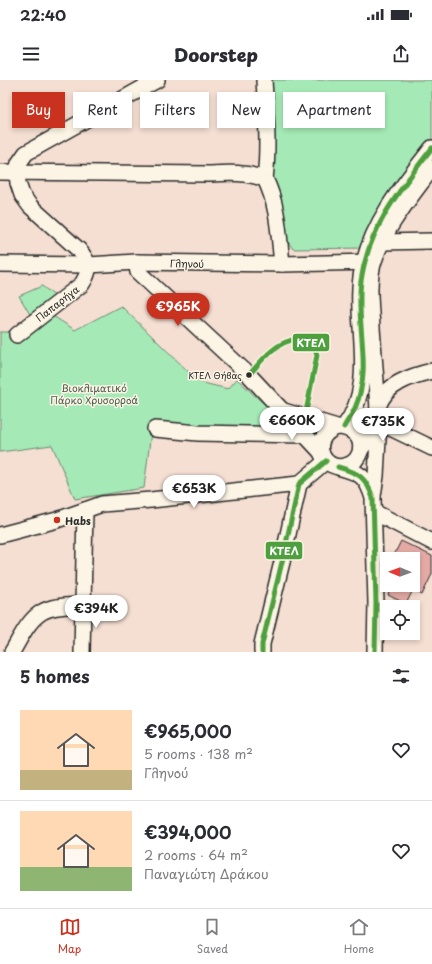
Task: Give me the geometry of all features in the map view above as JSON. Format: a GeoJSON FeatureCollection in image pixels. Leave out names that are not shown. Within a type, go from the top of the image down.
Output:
{"type":"FeatureCollection","features":[{"type":"Feature","properties":{"kind":"street"},"geometry":{"type":"LineString","coordinates":[[88,265],[85,257],[79,250],[30,206],[22,196],[18,183],[17,172],[19,163],[26,153],[157,80]]}},
{"type":"Feature","properties":{"kind":"street"},"geometry":{"type":"LineString","coordinates":[[264,80],[267,143],[265,179],[270,189],[277,220],[282,264]]}},
{"type":"Feature","properties":{"kind":"street"},"geometry":{"type":"LineString","coordinates":[[344,424],[359,399],[362,386],[363,371],[360,287],[376,228],[398,192],[432,148]]}},
{"type":"Feature","properties":{"kind":"street"},"geometry":{"type":"LineString","coordinates":[[375,652],[376,603],[373,505],[380,418],[368,262],[382,242],[395,219],[432,168]]}},
{"type":"Feature","properties":{"kind":"street"},"geometry":{"type":"LineString","coordinates":[[0,172],[235,173],[254,175],[265,179]]}},
{"type":"Feature","properties":{"kind":"street"},"geometry":{"type":"LineString","coordinates":[[382,242],[432,240]]}},
{"type":"Feature","properties":{"kind":"street"},"geometry":{"type":"LineString","coordinates":[[136,262],[138,272],[249,375],[328,460],[363,477],[369,486],[373,505],[432,542]]}},
{"type":"Feature","properties":{"kind":"street","name":"Γληνού"},"geometry":{"type":"LineString","coordinates":[[0,264],[88,265],[136,262],[282,264],[368,262]]}},
{"type":"Feature","properties":{"kind":"street","name":"Παπαρήγα"},"geometry":{"type":"LineString","coordinates":[[16,335],[82,284],[88,275],[88,265]]}},
{"type":"Feature","properties":{"kind":"street"},"geometry":{"type":"LineString","coordinates":[[360,449],[372,434],[380,418],[388,391],[394,385],[417,374],[432,371]]}},
{"type":"Feature","properties":{"kind":"street"},"geometry":{"type":"LineString","coordinates":[[284,411],[344,424],[357,435],[360,442],[359,455],[355,461],[344,467],[328,460],[321,444],[324,436],[330,430],[344,424],[362,417],[380,418],[432,448]]}},
{"type":"Feature","properties":{"kind":"street"},"geometry":{"type":"LineString","coordinates":[[155,429],[198,433],[305,435]]}},
{"type":"Feature","properties":{"kind":"street"},"geometry":{"type":"LineString","coordinates":[[0,535],[57,520],[102,504],[299,484],[328,460]]}},
{"type":"Feature","properties":{"kind":"street"},"geometry":{"type":"LineString","coordinates":[[262,652],[262,644],[299,484]]}},
{"type":"Feature","properties":{"kind":"street"},"geometry":{"type":"LineString","coordinates":[[82,652],[85,510]]}},
{"type":"Feature","properties":{"kind":"street"},"geometry":{"type":"LineString","coordinates":[[12,652],[30,622],[42,612],[54,607],[83,605]]}},
{"type":"Feature","properties":{"kind":"green space"},"geometry":{"type":"Polygon","coordinates":[[[269,80],[432,80],[432,140],[395,190],[364,248],[293,249],[286,239],[273,179],[271,128],[275,128],[275,92],[269,92],[269,80]]]}},
{"type":"Feature","properties":{"kind":"green space","name":"Βιοκλιματικό Πάρκο Χρυσορροά"},"geometry":{"type":"Polygon","coordinates":[[[42,286],[61,301],[45,311],[75,330],[121,306],[199,382],[228,389],[237,379],[275,414],[287,431],[152,424],[144,488],[75,499],[52,445],[0,452],[0,332],[8,332],[31,316],[19,296],[42,286]]]}},
{"type":"Feature","properties":{"kind":"building"},"geometry":{"type":"Polygon","coordinates":[[[401,541],[432,556],[432,574],[422,595],[417,592],[420,592],[420,552],[396,552],[401,541]]]}},
{"type":"Feature","properties":{"kind":"building"},"geometry":{"type":"Polygon","coordinates":[[[390,592],[412,592],[408,600],[398,600],[388,595],[390,592]]]}},
{"type":"Feature","properties":{"kind":"transit line","name":"ΚΤΕΛ"},"geometry":{"type":"LineString","coordinates":[[344,427],[355,408],[363,377],[360,297],[361,281],[365,262],[378,227],[387,210],[397,194],[432,148]]}},
{"type":"Feature","properties":{"kind":"transit line","name":"ΚΤΕΛ"},"geometry":{"type":"LineString","coordinates":[[249,375],[270,352],[283,343],[298,339],[311,342],[317,355],[305,417]]}},
{"type":"Feature","properties":{"kind":"transit line","name":"ΚΤΕΛ"},"geometry":{"type":"LineString","coordinates":[[262,652],[262,644],[299,484],[326,461]]}},
{"type":"Feature","properties":{"kind":"transit line","name":"ΚΤΕΛ"},"geometry":{"type":"LineString","coordinates":[[338,467],[351,471],[361,477],[368,485],[373,498],[376,603],[375,652]]}},
{"type":"Feature","properties":{"kind":"place","name":"ΚΤΕΛ Θήβας"},"geometry":{"type":"Point","coordinates":[249,375]}},
{"type":"Feature","properties":{"kind":"place","name":"Habs"},"geometry":{"type":"Point","coordinates":[57,520]}}]}
